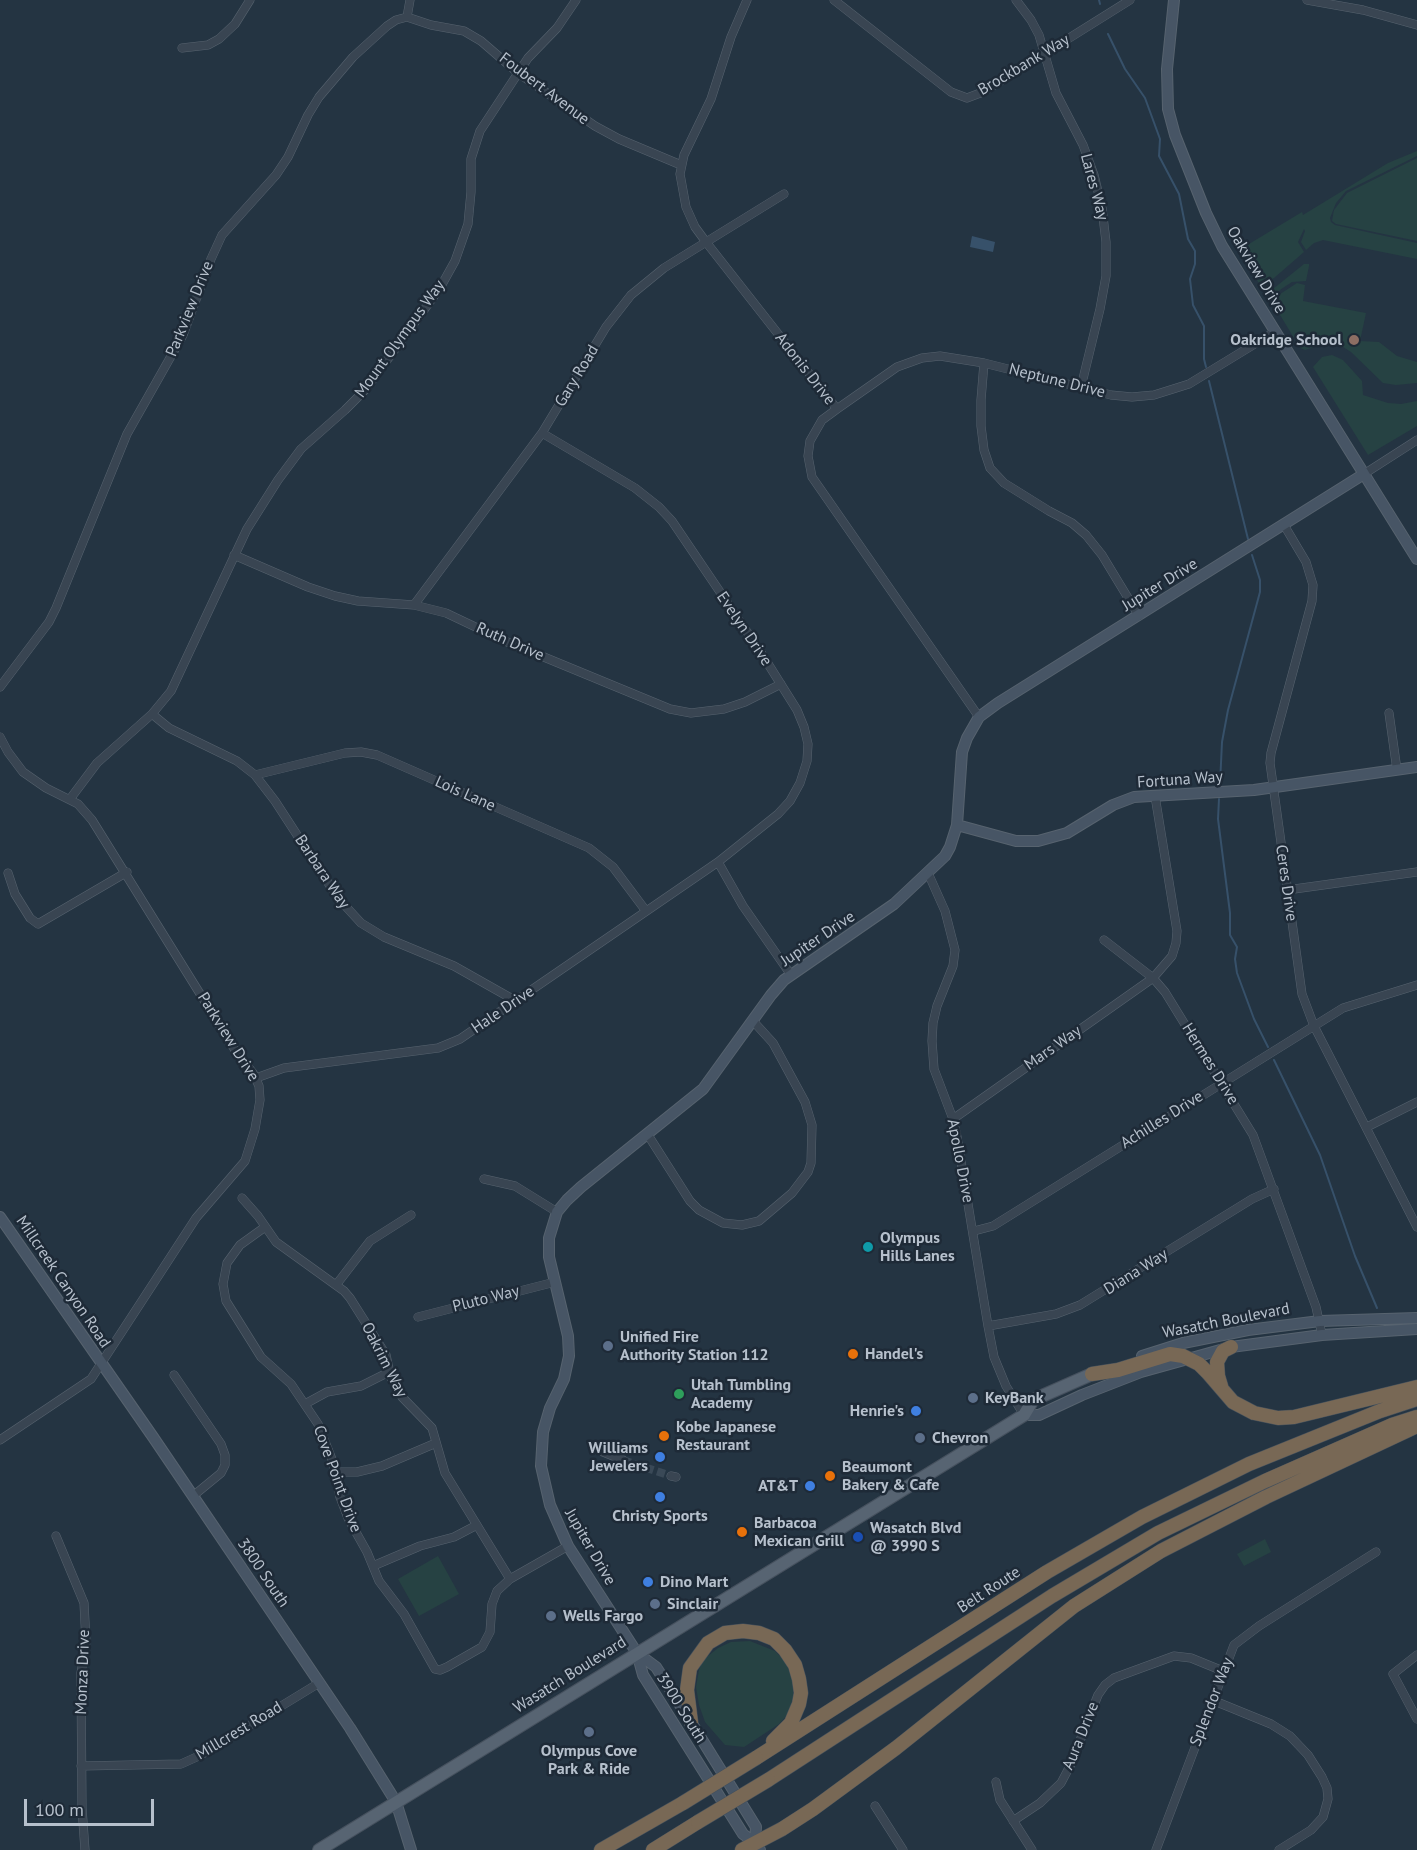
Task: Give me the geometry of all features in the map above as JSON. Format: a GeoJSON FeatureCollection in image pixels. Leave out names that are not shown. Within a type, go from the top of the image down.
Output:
{"type":"FeatureCollection","features":[{"type":"Feature","properties":{"kind":"highway"},"geometry":{"type":"LineString","coordinates":[[1224,1393],[1218,1376],[1217,1362],[1223,1351],[1231,1347]]}},
{"type":"Feature","properties":{"kind":"highway"},"geometry":{"type":"LineString","coordinates":[[1092,1374],[1118,1370],[1170,1354],[1183,1356],[1208,1373],[1233,1402],[1254,1413],[1286,1418],[1417,1387]]}},
{"type":"Feature","properties":{"kind":"highway","name":"Belt Route"},"geometry":{"type":"LineString","coordinates":[[601,1850],[756,1758],[1047,1572],[1142,1517],[1249,1464],[1380,1411],[1417,1399]]}},
{"type":"Feature","properties":{"kind":"highway"},"geometry":{"type":"LineString","coordinates":[[653,1850],[768,1780],[1052,1596],[1158,1533],[1265,1481],[1392,1425],[1417,1417]]}},
{"type":"Feature","properties":{"kind":"highway"},"geometry":{"type":"LineString","coordinates":[[742,1850],[757,1847],[813,1809],[896,1748],[1074,1606],[1161,1551],[1266,1497],[1417,1426]]}},
{"type":"Feature","properties":{"kind":"highway"},"geometry":{"type":"LineString","coordinates":[[691,1722],[687,1690],[690,1668],[708,1643],[725,1633],[742,1631],[759,1633],[774,1639],[795,1665],[801,1693],[791,1723],[756,1758]]}},
{"type":"Feature","properties":{"kind":"main road","name":"Wasatch Boulevard"},"geometry":{"type":"LineString","coordinates":[[319,1850],[1024,1415],[1032,1400],[1092,1374]]}},
{"type":"Feature","properties":{"kind":"street"},"geometry":{"type":"LineString","coordinates":[[182,48],[208,45],[219,39],[235,24],[250,0]]}},
{"type":"Feature","properties":{"kind":"street"},"geometry":{"type":"LineString","coordinates":[[407,17],[410,0]]}},
{"type":"Feature","properties":{"kind":"street","name":"Mount Olympus Way"},"geometry":{"type":"LineString","coordinates":[[70,799],[108,752],[152,714],[166,698],[175,684],[234,555],[262,504],[309,441],[345,411],[365,390],[444,281],[455,261],[468,224],[471,200],[471,159],[476,140],[528,58],[557,28],[576,0]]}},
{"type":"Feature","properties":{"kind":"street","name":"Adonis Drive"},"geometry":{"type":"LineString","coordinates":[[747,0],[731,38],[711,99],[691,137],[681,165],[681,185],[686,207],[695,227],[706,242],[837,409],[822,420],[810,441],[808,456],[812,477],[980,717]]}},
{"type":"Feature","properties":{"kind":"street","name":"Brockbank Way"},"geometry":{"type":"LineString","coordinates":[[834,0],[951,92],[967,98],[979,94],[1130,0]]}},
{"type":"Feature","properties":{"kind":"street","name":"Lares Way"},"geometry":{"type":"LineString","coordinates":[[1016,0],[1035,27],[1056,93],[1083,145],[1094,175],[1105,225],[1104,292],[1082,387]]}},
{"type":"Feature","properties":{"kind":"street","name":"Oakview Drive"},"geometry":{"type":"LineString","coordinates":[[1174,0],[1166,83],[1168,109],[1175,135],[1211,225],[1417,559]]}},
{"type":"Feature","properties":{"kind":"street"},"geometry":{"type":"LineString","coordinates":[[1307,0],[1382,14],[1417,26]]}},
{"type":"Feature","properties":{"kind":"street","name":"Foubert Avenue"},"geometry":{"type":"LineString","coordinates":[[407,17],[431,25],[464,31],[487,46],[518,73],[595,126],[619,139],[681,165]]}},
{"type":"Feature","properties":{"kind":"street","name":"Parkview Drive"},"geometry":{"type":"LineString","coordinates":[[0,687],[49,622],[56,608],[113,466],[136,417],[183,335],[222,235],[276,175],[288,157],[319,97],[353,57],[387,26],[407,17]]}},
{"type":"Feature","properties":{"kind":"street","name":"Gary Road"},"geometry":{"type":"LineString","coordinates":[[414,605],[542,434],[606,327],[622,305],[652,276],[784,194]]}},
{"type":"Feature","properties":{"kind":"street","name":"Neptune Drive"},"geometry":{"type":"LineString","coordinates":[[837,409],[890,371],[913,361],[940,356],[984,363],[1111,395],[1132,397],[1154,395],[1170,392],[1201,378],[1276,331]]}},
{"type":"Feature","properties":{"kind":"street"},"geometry":{"type":"LineString","coordinates":[[984,363],[981,426],[984,450],[990,468],[1004,483],[1049,511],[1065,518],[1086,535],[1102,555],[1139,616]]}},
{"type":"Feature","properties":{"kind":"street","name":"Evelyn Drive"},"geometry":{"type":"LineString","coordinates":[[542,434],[635,488],[665,513],[797,710],[806,735],[808,752],[804,773],[790,801],[778,814],[718,862]]}},
{"type":"Feature","properties":{"kind":"street","name":"Jupiter Drive"},"geometry":{"type":"LineString","coordinates":[[637,1653],[568,1546],[550,1505],[541,1467],[540,1449],[546,1418],[564,1379],[569,1356],[568,1336],[548,1248],[557,1212],[581,1187],[703,1089],[778,986],[877,917],[945,856],[957,825],[962,752],[967,738],[980,717],[998,703],[1417,440]]}},
{"type":"Feature","properties":{"kind":"street","name":"Ceres Drive"},"geometry":{"type":"LineString","coordinates":[[1284,525],[1310,570],[1313,593],[1271,753],[1273,787],[1302,994],[1314,1026],[1417,1227]]}},
{"type":"Feature","properties":{"kind":"street","name":"Ruth Drive"},"geometry":{"type":"LineString","coordinates":[[234,555],[322,592],[358,601],[414,605],[434,609],[647,701],[680,712],[704,713],[724,709],[745,702],[781,684]]}},
{"type":"Feature","properties":{"kind":"street"},"geometry":{"type":"LineString","coordinates":[[1389,713],[1397,770]]}},
{"type":"Feature","properties":{"kind":"street","name":"Barbara Way"},"geometry":{"type":"LineString","coordinates":[[152,714],[169,728],[237,762],[255,775],[275,801],[338,898],[361,923],[384,937],[454,966],[516,1001]]}},
{"type":"Feature","properties":{"kind":"street","name":"Parkview Drive"},"geometry":{"type":"LineString","coordinates":[[0,737],[23,772],[84,809],[127,872],[235,1050],[256,1078],[260,1093],[260,1107],[250,1148],[244,1161],[196,1218],[91,1379],[0,1440]]}},
{"type":"Feature","properties":{"kind":"street","name":"Lois Lane"},"geometry":{"type":"LineString","coordinates":[[255,775],[345,753],[361,752],[377,755],[589,848],[613,867],[646,911]]}},
{"type":"Feature","properties":{"kind":"street","name":"Fortuna Way"},"geometry":{"type":"LineString","coordinates":[[957,825],[1016,841],[1038,841],[1067,832],[1120,802],[1140,796],[1273,787],[1417,767]]}},
{"type":"Feature","properties":{"kind":"street"},"geometry":{"type":"LineString","coordinates":[[1154,978],[1172,956],[1177,931],[1155,796]]}},
{"type":"Feature","properties":{"kind":"street"},"geometry":{"type":"LineString","coordinates":[[718,862],[743,906],[791,975]]}},
{"type":"Feature","properties":{"kind":"street","name":"Hale Drive"},"geometry":{"type":"LineString","coordinates":[[256,1078],[284,1068],[446,1046],[460,1040],[718,862]]}},
{"type":"Feature","properties":{"kind":"street"},"geometry":{"type":"LineString","coordinates":[[8,873],[15,894],[30,918],[38,924],[127,872]]}},
{"type":"Feature","properties":{"kind":"street"},"geometry":{"type":"LineString","coordinates":[[1287,890],[1417,872]]}},
{"type":"Feature","properties":{"kind":"street","name":"Apollo Drive"},"geometry":{"type":"LineString","coordinates":[[928,873],[945,910],[955,950],[953,966],[935,1014],[932,1041],[936,1076],[953,1119],[974,1231],[988,1326],[1000,1372],[1024,1415]]}},
{"type":"Feature","properties":{"kind":"street","name":"Hermes Drive"},"geometry":{"type":"LineString","coordinates":[[1104,940],[1154,978],[1165,992],[1253,1135],[1320,1321],[1322,1335]]}},
{"type":"Feature","properties":{"kind":"street","name":"Mars Way"},"geometry":{"type":"LineString","coordinates":[[953,1119],[1154,978]]}},
{"type":"Feature","properties":{"kind":"street","name":"Achilles Drive"},"geometry":{"type":"LineString","coordinates":[[974,1231],[993,1226],[1352,1004],[1417,985]]}},
{"type":"Feature","properties":{"kind":"street"},"geometry":{"type":"LineString","coordinates":[[648,1135],[690,1201],[699,1210],[723,1223],[742,1225],[759,1221],[792,1193],[808,1173],[811,1163],[812,1125],[805,1102],[773,1043],[753,1021]]}},
{"type":"Feature","properties":{"kind":"street"},"geometry":{"type":"LineString","coordinates":[[1367,1127],[1417,1102]]}},
{"type":"Feature","properties":{"kind":"street"},"geometry":{"type":"LineString","coordinates":[[484,1179],[515,1186],[557,1212]]}},
{"type":"Feature","properties":{"kind":"street","name":"Diana Way"},"geometry":{"type":"LineString","coordinates":[[988,1326],[1056,1314],[1080,1305],[1252,1199],[1274,1189]]}},
{"type":"Feature","properties":{"kind":"street","name":"Oakrim Way"},"geometry":{"type":"LineString","coordinates":[[242,1198],[273,1239],[349,1295],[386,1355],[393,1384],[405,1401],[432,1428],[445,1473],[510,1579]]}},
{"type":"Feature","properties":{"kind":"street"},"geometry":{"type":"LineString","coordinates":[[336,1285],[370,1241],[411,1215]]}},
{"type":"Feature","properties":{"kind":"street","name":"Millcreek Canyon Road"},"geometry":{"type":"LineString","coordinates":[[0,1217],[100,1364]]}},
{"type":"Feature","properties":{"kind":"street","name":"Cove Point Drive"},"geometry":{"type":"LineString","coordinates":[[266,1227],[240,1245],[231,1256],[223,1278],[224,1295],[229,1307],[261,1357],[287,1379],[320,1429],[348,1518],[387,1593],[410,1623],[435,1669],[440,1670],[475,1652],[485,1643],[490,1632],[493,1599],[497,1591],[510,1579],[568,1546]]}},
{"type":"Feature","properties":{"kind":"street","name":"Pluto Way"},"geometry":{"type":"LineString","coordinates":[[418,1317],[555,1282]]}},
{"type":"Feature","properties":{"kind":"street","name":"Wasatch Boulevard"},"geometry":{"type":"LineString","coordinates":[[1092,1374],[1183,1343],[1248,1330],[1320,1321],[1417,1318]]}},
{"type":"Feature","properties":{"kind":"street","name":"Wasatch Boulevard"},"geometry":{"type":"LineString","coordinates":[[1024,1415],[1039,1415],[1113,1383],[1188,1358],[1231,1347],[1322,1335],[1417,1329]]}},
{"type":"Feature","properties":{"kind":"street","name":"3800 South"},"geometry":{"type":"LineString","coordinates":[[100,1364],[193,1496],[350,1728],[396,1802],[411,1850]]}},
{"type":"Feature","properties":{"kind":"street"},"geometry":{"type":"LineString","coordinates":[[305,1404],[327,1392],[361,1386],[389,1372]]}},
{"type":"Feature","properties":{"kind":"street"},"geometry":{"type":"LineString","coordinates":[[174,1375],[221,1444],[225,1455],[225,1465],[221,1473],[193,1496]]}},
{"type":"Feature","properties":{"kind":"street"},"geometry":{"type":"LineString","coordinates":[[335,1472],[357,1472],[382,1466],[435,1443]]}},
{"type":"Feature","properties":{"kind":"street"},"geometry":{"type":"LineString","coordinates":[[603,1452],[623,1460]]}},
{"type":"Feature","properties":{"kind":"street"},"geometry":{"type":"LineString","coordinates":[[373,1566],[420,1546],[454,1537],[477,1525]]}},
{"type":"Feature","properties":{"kind":"street","name":"Monza Drive"},"geometry":{"type":"LineString","coordinates":[[56,1536],[84,1603],[86,1642],[81,1673],[81,1766],[85,1850]]}},
{"type":"Feature","properties":{"kind":"street","name":"Splendor Way"},"geometry":{"type":"LineString","coordinates":[[1156,1850],[1234,1645],[1244,1636],[1376,1552]]}},
{"type":"Feature","properties":{"kind":"street","name":"3900 South"},"geometry":{"type":"LineString","coordinates":[[637,1653],[656,1667],[756,1827],[757,1847]]}},
{"type":"Feature","properties":{"kind":"street","name":"3900 South"},"geometry":{"type":"LineString","coordinates":[[637,1653],[643,1675],[665,1711],[743,1834],[757,1847]]}},
{"type":"Feature","properties":{"kind":"street"},"geometry":{"type":"LineString","coordinates":[[1417,1655],[1393,1674],[1417,1719]]}},
{"type":"Feature","properties":{"kind":"street","name":"Aura Drive"},"geometry":{"type":"LineString","coordinates":[[1013,1821],[1040,1803],[1061,1783],[1098,1695],[1114,1678],[1174,1656],[1191,1658],[1223,1671]]}},
{"type":"Feature","properties":{"kind":"street","name":"Millcrest Road"},"geometry":{"type":"LineString","coordinates":[[81,1766],[181,1764],[201,1755],[319,1683]]}},
{"type":"Feature","properties":{"kind":"street"},"geometry":{"type":"LineString","coordinates":[[1212,1700],[1271,1724],[1290,1736],[1308,1755],[1327,1788],[1328,1799],[1323,1817],[1311,1830],[1279,1850]]}},
{"type":"Feature","properties":{"kind":"street"},"geometry":{"type":"LineString","coordinates":[[996,1782],[1000,1800],[1032,1850]]}},
{"type":"Feature","properties":{"kind":"street"},"geometry":{"type":"LineString","coordinates":[[875,1806],[903,1850]]}},
{"type":"Feature","properties":{"kind":"green space"},"geometry":{"type":"Polygon","coordinates":[[[1417,151],[1417,156],[1346,191],[1336,203],[1330,218],[1335,225],[1417,243],[1417,259],[1323,240],[1314,243],[1306,250],[1301,242],[1304,229],[1298,242],[1304,252],[1274,278],[1260,285],[1239,250],[1302,212],[1303,215],[1388,163],[1417,151]]]}},
{"type":"Feature","properties":{"kind":"green space"},"geometry":{"type":"Polygon","coordinates":[[[1417,158],[1417,241],[1336,224],[1332,221],[1334,210],[1347,193],[1417,158]]]}},
{"type":"Feature","properties":{"kind":"green space"},"geometry":{"type":"Polygon","coordinates":[[[1304,264],[1309,264],[1306,281],[1292,282],[1269,297],[1267,295],[1268,293],[1304,264]]]}},
{"type":"Feature","properties":{"kind":"green space"},"geometry":{"type":"Polygon","coordinates":[[[1297,283],[1305,285],[1303,301],[1366,313],[1360,341],[1379,342],[1397,356],[1417,362],[1417,383],[1396,385],[1383,383],[1351,352],[1340,345],[1323,344],[1305,350],[1300,348],[1271,300],[1297,283]]]}},
{"type":"Feature","properties":{"kind":"green space"},"geometry":{"type":"Polygon","coordinates":[[[1332,355],[1343,360],[1362,381],[1363,395],[1388,403],[1401,404],[1417,401],[1417,426],[1368,455],[1313,367],[1322,357],[1332,355]]]}},
{"type":"Feature","properties":{"kind":"green space"},"geometry":{"type":"Polygon","coordinates":[[[1265,1539],[1271,1552],[1244,1566],[1237,1554],[1265,1539]]]}},
{"type":"Feature","properties":{"kind":"green space"},"geometry":{"type":"Polygon","coordinates":[[[438,1556],[459,1594],[419,1616],[398,1579],[438,1556]]]}},
{"type":"Feature","properties":{"kind":"green space"},"geometry":{"type":"Polygon","coordinates":[[[750,1641],[775,1651],[786,1662],[793,1681],[793,1698],[788,1714],[779,1724],[744,1747],[725,1745],[705,1722],[699,1705],[696,1687],[699,1670],[703,1660],[718,1648],[731,1642],[750,1641]]]}},
{"type":"Feature","properties":{"kind":"water"},"geometry":{"type":"Polygon","coordinates":[[[972,236],[995,242],[993,252],[970,247],[972,236]]]}},
{"type":"Feature","properties":{"kind":"waterway"},"geometry":{"type":"LineString","coordinates":[[1099,0],[1100,4]]}},
{"type":"Feature","properties":{"kind":"waterway"},"geometry":{"type":"LineString","coordinates":[[1108,34],[1125,69],[1145,98],[1160,139],[1159,156],[1179,194],[1188,239],[1195,251],[1195,264],[1190,279],[1193,305],[1204,326],[1206,367]]}},
{"type":"Feature","properties":{"kind":"waterway"},"geometry":{"type":"LineString","coordinates":[[1209,381],[1248,539]]}},
{"type":"Feature","properties":{"kind":"waterway"},"geometry":{"type":"LineString","coordinates":[[1220,784],[1222,742],[1228,710],[1260,592],[1260,580],[1252,555]]}},
{"type":"Feature","properties":{"kind":"waterway"},"geometry":{"type":"LineString","coordinates":[[1219,799],[1218,819],[1230,913],[1230,935],[1237,947],[1235,959],[1237,973],[1254,1019],[1268,1047]]}},
{"type":"Feature","properties":{"kind":"waterway"},"geometry":{"type":"LineString","coordinates":[[1274,1060],[1320,1155],[1355,1256],[1377,1308]]}},
{"type":"Feature","properties":{"kind":"tunnel"},"geometry":{"type":"LineString","coordinates":[[623,1460],[671,1476]]}},
{"type":"Feature","properties":{"kind":"place","name":"Oakridge School"},"geometry":{"type":"Point","coordinates":[1354,340]}},
{"type":"Feature","properties":{"kind":"place","name":"Olympus Hills Lanes"},"geometry":{"type":"Point","coordinates":[868,1247]}},
{"type":"Feature","properties":{"kind":"place","name":"Unified Fire Authority Station 112"},"geometry":{"type":"Point","coordinates":[608,1346]}},
{"type":"Feature","properties":{"kind":"place","name":"Handel's"},"geometry":{"type":"Point","coordinates":[853,1354]}},
{"type":"Feature","properties":{"kind":"place","name":"Utah Tumbling Academy"},"geometry":{"type":"Point","coordinates":[679,1394]}},
{"type":"Feature","properties":{"kind":"place","name":"KeyBank"},"geometry":{"type":"Point","coordinates":[973,1398]}},
{"type":"Feature","properties":{"kind":"place","name":"Henrie's"},"geometry":{"type":"Point","coordinates":[916,1411]}},
{"type":"Feature","properties":{"kind":"place","name":"Kobe Japanese Restaurant"},"geometry":{"type":"Point","coordinates":[664,1436]}},
{"type":"Feature","properties":{"kind":"place","name":"Chevron"},"geometry":{"type":"Point","coordinates":[920,1438]}},
{"type":"Feature","properties":{"kind":"place","name":"Williams Jewelers"},"geometry":{"type":"Point","coordinates":[660,1457]}},
{"type":"Feature","properties":{"kind":"place","name":"Beaumont Bakery & Cafe"},"geometry":{"type":"Point","coordinates":[830,1476]}},
{"type":"Feature","properties":{"kind":"place","name":"AT&T"},"geometry":{"type":"Point","coordinates":[810,1486]}},
{"type":"Feature","properties":{"kind":"place","name":"Christy Sports"},"geometry":{"type":"Point","coordinates":[660,1497]}},
{"type":"Feature","properties":{"kind":"place","name":"Barbacoa Mexican Grill"},"geometry":{"type":"Point","coordinates":[742,1532]}},
{"type":"Feature","properties":{"kind":"place","name":"Wasatch Blvd @ 3990 S"},"geometry":{"type":"Point","coordinates":[858,1537]}},
{"type":"Feature","properties":{"kind":"place","name":"Dino Mart"},"geometry":{"type":"Point","coordinates":[648,1582]}},
{"type":"Feature","properties":{"kind":"place","name":"Sinclair"},"geometry":{"type":"Point","coordinates":[655,1604]}},
{"type":"Feature","properties":{"kind":"place","name":"Wells Fargo"},"geometry":{"type":"Point","coordinates":[551,1616]}},
{"type":"Feature","properties":{"kind":"place","name":"Olympus Cove Park & Ride"},"geometry":{"type":"Point","coordinates":[589,1732]}}]}
